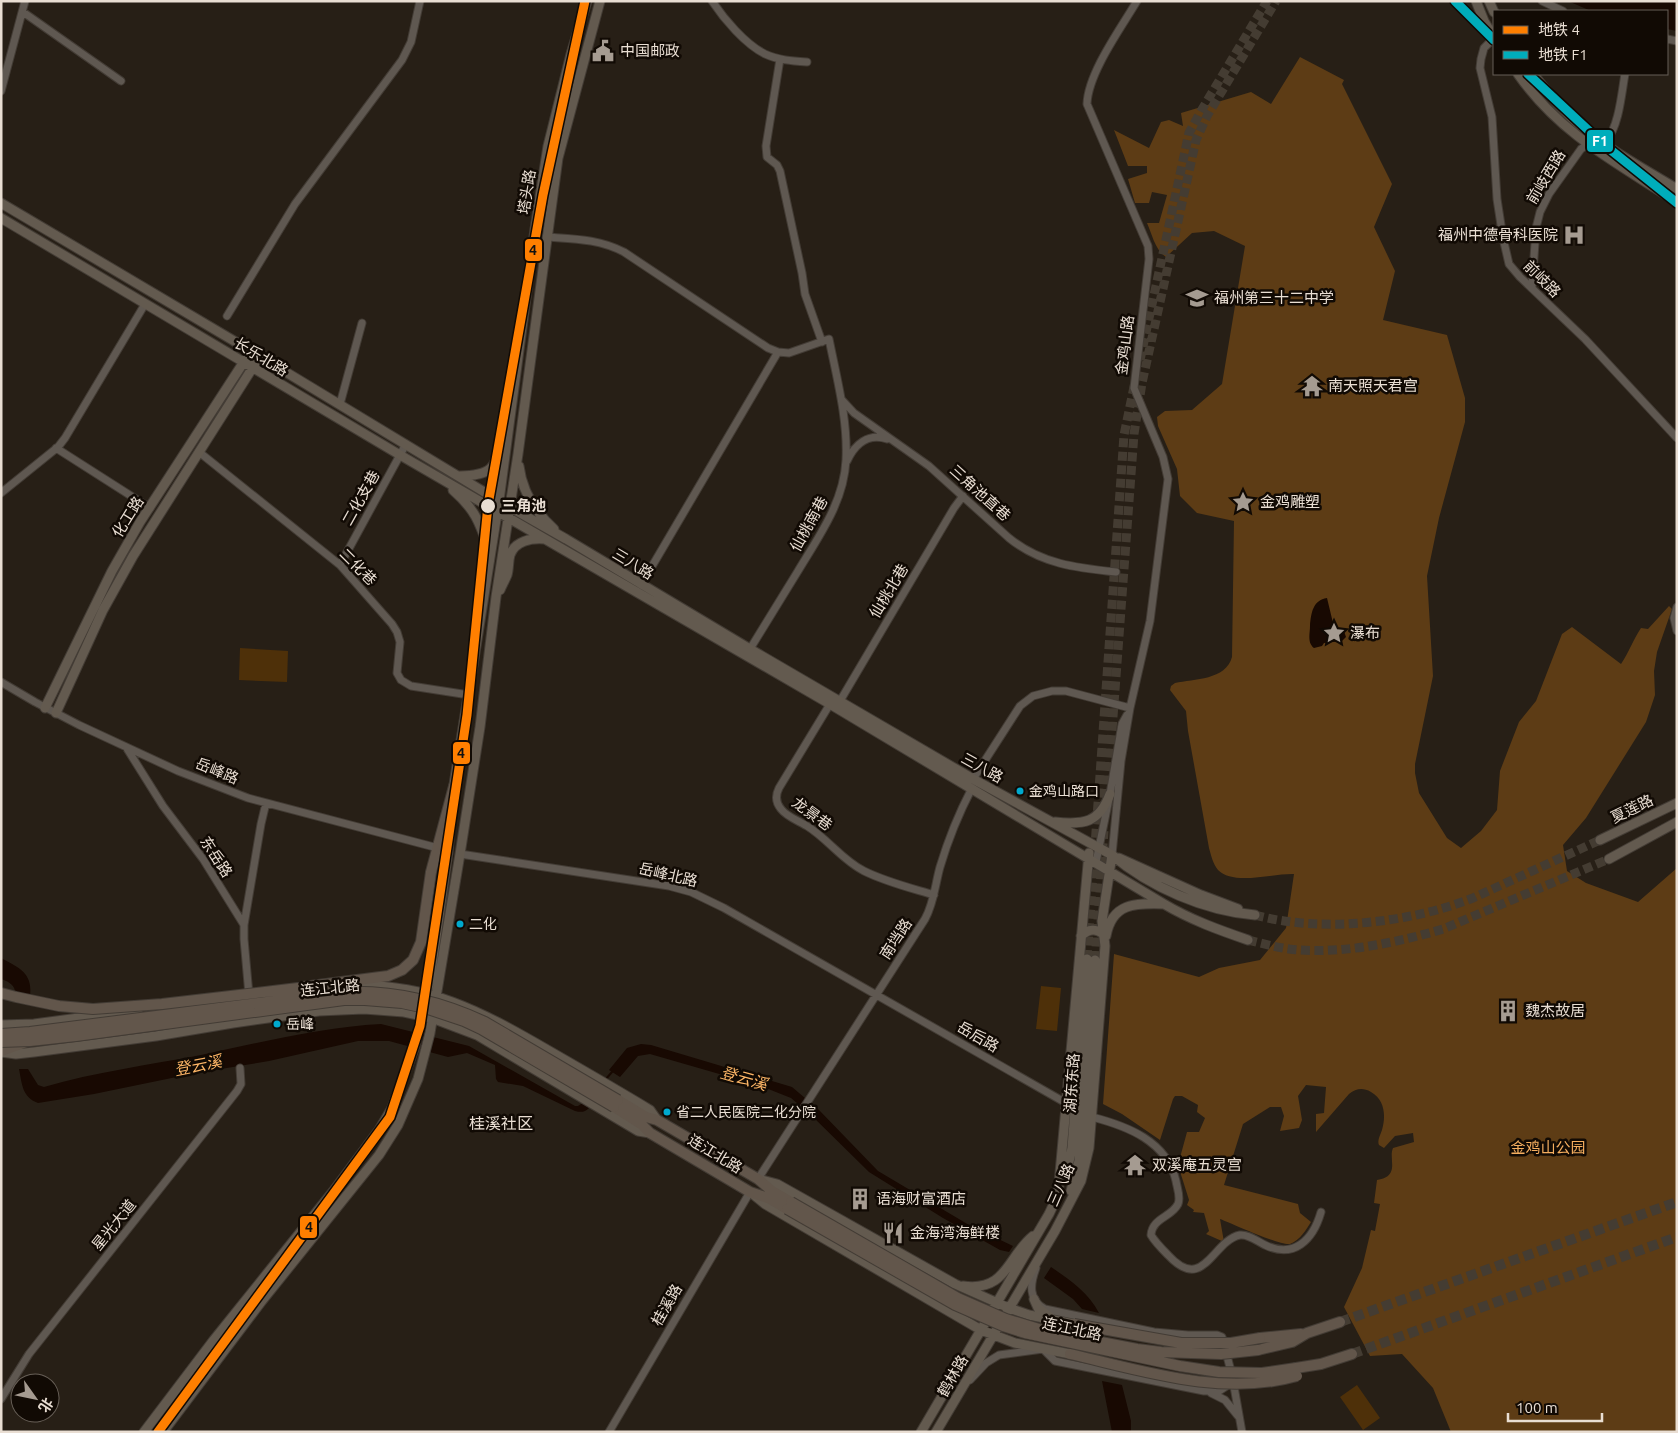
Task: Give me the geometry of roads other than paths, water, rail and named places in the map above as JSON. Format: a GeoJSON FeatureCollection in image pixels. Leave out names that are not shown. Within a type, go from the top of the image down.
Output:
{"type":"FeatureCollection","features":[{"type":"Feature","properties":{"kind":"highway"},"geometry":{"type":"LineString","coordinates":[[1,992],[59,1006],[93,1009],[162,1004],[298,988],[316,984],[388,976],[397,973],[406,968],[415,957],[421,942],[431,872],[454,786]]}},
{"type":"Feature","properties":{"kind":"highway"},"geometry":{"type":"LineString","coordinates":[[298,988],[345,992]]}},
{"type":"Feature","properties":{"kind":"highway","name":"连江北路"},"geometry":{"type":"LineString","coordinates":[[1,1034],[30,1032],[345,992],[365,991],[404,995],[440,1003],[485,1022],[616,1104],[642,1124],[650,1133],[750,1192],[789,1205],[958,1298],[1006,1319],[1049,1332],[1137,1349],[1161,1352],[1221,1354],[1258,1350],[1292,1342],[1307,1333],[1340,1322]]}},
{"type":"Feature","properties":{"kind":"highway","name":"连江北路"},"geometry":{"type":"LineString","coordinates":[[1,1042],[30,1041],[344,1000],[402,1003],[444,1013],[482,1029],[616,1104],[658,1120],[758,1179],[789,1205],[954,1305],[1003,1326],[1047,1339],[1180,1366],[1219,1372],[1297,1372]]}},
{"type":"Feature","properties":{"kind":"highway"},"geometry":{"type":"LineString","coordinates":[[1,1052],[30,1041]]}},
{"type":"Feature","properties":{"kind":"highway"},"geometry":{"type":"LineString","coordinates":[[1074,1324],[1132,1336],[1181,1343],[1230,1343],[1307,1333]]}},
{"type":"Feature","properties":{"kind":"highway"},"geometry":{"type":"LineString","coordinates":[[1070,1354],[1179,1378],[1218,1384],[1281,1381],[1297,1372],[1352,1354]]}},
{"type":"Feature","properties":{"kind":"main road","name":"塔头路"},"geometry":{"type":"LineString","coordinates":[[431,994],[454,786],[470,695],[511,418],[535,229],[548,146],[587,1]]}},
{"type":"Feature","properties":{"kind":"main road","name":"塔头路"},"geometry":{"type":"LineString","coordinates":[[144,1432],[335,1189],[384,1123],[402,1085],[416,1046],[422,1015],[431,994],[460,854],[480,727],[496,597],[518,454],[558,158],[600,1]]}},
{"type":"Feature","properties":{"kind":"main road"},"geometry":{"type":"LineString","coordinates":[[1476,1],[1493,36]]}},
{"type":"Feature","properties":{"kind":"main road"},"geometry":{"type":"LineString","coordinates":[[1519,75],[1563,126],[1588,145],[1677,202]]}},
{"type":"Feature","properties":{"kind":"main road"},"geometry":{"type":"LineString","coordinates":[[1534,75],[1568,115],[1601,142],[1677,189]]}},
{"type":"Feature","properties":{"kind":"main road","name":"长乐北路"},"geometry":{"type":"LineString","coordinates":[[1,203],[459,476],[498,506],[508,518]]}},
{"type":"Feature","properties":{"kind":"main road","name":"长乐北路"},"geometry":{"type":"LineString","coordinates":[[1,218],[400,455],[440,478],[498,506]]}},
{"type":"Feature","properties":{"kind":"main road","name":"化工路"},"geometry":{"type":"LineString","coordinates":[[45,708],[112,571],[150,508],[251,351]]}},
{"type":"Feature","properties":{"kind":"main road","name":"化工路"},"geometry":{"type":"LineString","coordinates":[[56,713],[115,588],[133,556],[260,356]]}},
{"type":"Feature","properties":{"kind":"main road"},"geometry":{"type":"LineString","coordinates":[[459,476],[479,475],[495,464],[498,459],[501,442],[511,418]]}},
{"type":"Feature","properties":{"kind":"main road"},"geometry":{"type":"LineString","coordinates":[[518,454],[520,474],[531,502],[545,520],[566,539]]}},
{"type":"Feature","properties":{"kind":"main road"},"geometry":{"type":"LineString","coordinates":[[440,478],[474,511],[491,554]]}},
{"type":"Feature","properties":{"kind":"main road","name":"三八路"},"geometry":{"type":"LineString","coordinates":[[498,506],[510,508],[566,539],[750,649],[835,703]]}},
{"type":"Feature","properties":{"kind":"main road","name":"三八路"},"geometry":{"type":"LineString","coordinates":[[508,518],[835,703],[973,784],[1092,860],[1081,936],[1058,1195],[1038,1233],[921,1432]]}},
{"type":"Feature","properties":{"kind":"main road"},"geometry":{"type":"LineString","coordinates":[[496,597],[508,574],[510,556],[520,542],[529,539],[547,540]]}},
{"type":"Feature","properties":{"kind":"main road","name":"三八路"},"geometry":{"type":"LineString","coordinates":[[973,784],[1112,855],[1102,921],[1105,946],[1092,1116],[1085,1170],[1081,1181],[1041,1255],[1009,1308]]}},
{"type":"Feature","properties":{"kind":"main road"},"geometry":{"type":"LineString","coordinates":[[1048,821],[1076,824],[1091,820],[1103,810],[1110,794]]}},
{"type":"Feature","properties":{"kind":"main road","name":"夏莲路"},"geometry":{"type":"LineString","coordinates":[[1600,840],[1677,802]]}},
{"type":"Feature","properties":{"kind":"main road"},"geometry":{"type":"LineString","coordinates":[[1609,860],[1677,822]]}},
{"type":"Feature","properties":{"kind":"main road"},"geometry":{"type":"LineString","coordinates":[[1089,843],[1092,860],[1109,871],[1183,915],[1248,940]]}},
{"type":"Feature","properties":{"kind":"main road"},"geometry":{"type":"LineString","coordinates":[[1112,855],[1131,871],[1176,894],[1225,911],[1255,916]]}},
{"type":"Feature","properties":{"kind":"main road"},"geometry":{"type":"LineString","coordinates":[[1105,946],[1108,927],[1118,912],[1136,904],[1164,904]]}},
{"type":"Feature","properties":{"kind":"main road"},"geometry":{"type":"LineString","coordinates":[[1081,936],[1085,932],[1093,930],[1099,931],[1104,936]]}},
{"type":"Feature","properties":{"kind":"main road","name":"湖东东路"},"geometry":{"type":"LineString","coordinates":[[1058,1195],[1072,1148],[1091,960],[1081,1139],[1076,1171],[1067,1206]]}},
{"type":"Feature","properties":{"kind":"main road"},"geometry":{"type":"LineString","coordinates":[[1,1025],[34,1024],[290,989],[369,985],[392,986],[431,994],[470,1008],[504,1025],[650,1110],[658,1120]]}},
{"type":"Feature","properties":{"kind":"main road"},"geometry":{"type":"LineString","coordinates":[[163,1432],[261,1302],[390,1140],[416,1084],[425,1052],[432,1018],[431,994]]}},
{"type":"Feature","properties":{"kind":"main road"},"geometry":{"type":"LineString","coordinates":[[1,1052],[22,1054],[340,1009],[370,1009],[422,1015],[487,1040],[638,1131],[650,1133]]}},
{"type":"Feature","properties":{"kind":"main road"},"geometry":{"type":"LineString","coordinates":[[758,1179],[777,1184],[955,1284],[996,1303],[1029,1315],[1074,1324]]}},
{"type":"Feature","properties":{"kind":"main road"},"geometry":{"type":"LineString","coordinates":[[750,1192],[765,1204],[980,1330],[1015,1343],[1070,1354]]}},
{"type":"Feature","properties":{"kind":"main road"},"geometry":{"type":"LineString","coordinates":[[955,1284],[982,1285],[998,1278],[1005,1272],[1023,1244],[1038,1233]]}},
{"type":"Feature","properties":{"kind":"main road"},"geometry":{"type":"LineString","coordinates":[[1034,1299],[1038,1308],[1046,1315],[1062,1322]]}},
{"type":"Feature","properties":{"kind":"main road","name":"鹤林路"},"geometry":{"type":"LineString","coordinates":[[936,1432],[1009,1308]]}},
{"type":"Feature","properties":{"kind":"street"},"geometry":{"type":"LineString","coordinates":[[1,90],[25,1]]}},
{"type":"Feature","properties":{"kind":"street"},"geometry":{"type":"LineString","coordinates":[[227,316],[296,204],[402,60],[411,42],[420,1]]}},
{"type":"Feature","properties":{"kind":"street"},"geometry":{"type":"LineString","coordinates":[[712,1],[737,30],[764,54],[780,59],[807,62]]}},
{"type":"Feature","properties":{"kind":"street","name":"金鸡山路"},"geometry":{"type":"LineString","coordinates":[[1130,708],[1152,612],[1167,473],[1163,457],[1134,388],[1149,259],[1148,246],[1087,104],[1090,89],[1100,64],[1137,1]]}},
{"type":"Feature","properties":{"kind":"street"},"geometry":{"type":"LineString","coordinates":[[1542,1],[1560,10]]}},
{"type":"Feature","properties":{"kind":"street"},"geometry":{"type":"LineString","coordinates":[[22,12],[121,82]]}},
{"type":"Feature","properties":{"kind":"street","name":"前岐路"},"geometry":{"type":"LineString","coordinates":[[1493,39],[1484,48],[1480,68],[1492,117],[1500,224],[1509,264],[1520,277],[1585,339],[1677,438]]}},
{"type":"Feature","properties":{"kind":"street","name":"仙桃南巷"},"geometry":{"type":"LineString","coordinates":[[750,649],[831,517],[842,485],[846,461],[846,433],[841,400],[825,341],[805,294],[780,171],[777,165],[767,157],[766,146],[780,59]]}},
{"type":"Feature","properties":{"kind":"street"},"geometry":{"type":"LineString","coordinates":[[1601,142],[1607,139],[1614,127],[1625,75]]}},
{"type":"Feature","properties":{"kind":"street","name":"前岐西路"},"geometry":{"type":"LineString","coordinates":[[1532,287],[1536,228],[1540,212],[1549,194],[1574,157],[1581,149],[1588,145],[1601,142]]}},
{"type":"Feature","properties":{"kind":"street"},"geometry":{"type":"LineString","coordinates":[[547,237],[610,244],[754,340],[778,352],[789,353],[825,341]]}},
{"type":"Feature","properties":{"kind":"street"},"geometry":{"type":"LineString","coordinates":[[1,493],[56,448],[65,438],[145,304]]}},
{"type":"Feature","properties":{"kind":"street"},"geometry":{"type":"LineString","coordinates":[[340,404],[362,323]]}},
{"type":"Feature","properties":{"kind":"street"},"geometry":{"type":"LineString","coordinates":[[641,585],[778,352]]}},
{"type":"Feature","properties":{"kind":"street","name":"三角池直巷"},"geometry":{"type":"LineString","coordinates":[[841,400],[854,413],[928,466],[1009,538],[1036,556],[1062,565],[1116,572]]}},
{"type":"Feature","properties":{"kind":"street"},"geometry":{"type":"LineString","coordinates":[[846,461],[853,450],[865,439],[874,437],[893,440]]}},
{"type":"Feature","properties":{"kind":"street","name":"二化支巷"},"geometry":{"type":"LineString","coordinates":[[340,565],[406,444]]}},
{"type":"Feature","properties":{"kind":"street"},"geometry":{"type":"LineString","coordinates":[[56,448],[150,508]]}},
{"type":"Feature","properties":{"kind":"street","name":"二化巷"},"geometry":{"type":"LineString","coordinates":[[199,452],[340,565],[395,628],[400,642],[397,673],[401,680],[411,686],[470,695]]}},
{"type":"Feature","properties":{"kind":"street","name":"仙桃北巷"},"geometry":{"type":"LineString","coordinates":[[835,703],[963,496]]}},
{"type":"Feature","properties":{"kind":"street"},"geometry":{"type":"LineString","coordinates":[[1677,607],[1674,618],[1677,631]]}},
{"type":"Feature","properties":{"kind":"street","name":"岳峰路"},"geometry":{"type":"LineString","coordinates":[[1,682],[45,708],[178,771],[248,798],[438,848]]}},
{"type":"Feature","properties":{"kind":"street","name":"南垱路"},"geometry":{"type":"LineString","coordinates":[[758,1179],[925,919],[934,895],[948,842],[973,784],[1020,706],[1033,696],[1052,691],[1066,691],[1130,708]]}},
{"type":"Feature","properties":{"kind":"street","name":"龙景巷"},"geometry":{"type":"LineString","coordinates":[[835,703],[779,788],[776,796],[779,805],[785,813],[817,832],[848,860],[865,872],[908,888],[934,895]]}},
{"type":"Feature","properties":{"kind":"street"},"geometry":{"type":"LineString","coordinates":[[1092,860],[1098,849],[1122,724],[1130,708]]}},
{"type":"Feature","properties":{"kind":"street"},"geometry":{"type":"LineString","coordinates":[[1112,855],[1121,761],[1130,708]]}},
{"type":"Feature","properties":{"kind":"street","name":"东岳路"},"geometry":{"type":"LineString","coordinates":[[125,746],[163,806],[203,859],[244,926],[249,995]]}},
{"type":"Feature","properties":{"kind":"street"},"geometry":{"type":"LineString","coordinates":[[244,926],[266,803]]}},
{"type":"Feature","properties":{"kind":"street","name":"岳峰北路"},"geometry":{"type":"LineString","coordinates":[[460,854],[661,884],[691,892],[724,908],[876,995]]}},
{"type":"Feature","properties":{"kind":"street","name":"岳后路"},"geometry":{"type":"LineString","coordinates":[[876,995],[1066,1103]]}},
{"type":"Feature","properties":{"kind":"street","name":"星光大道"},"geometry":{"type":"LineString","coordinates":[[1,1399],[32,1350],[238,1091],[241,1084],[240,1068]]}},
{"type":"Feature","properties":{"kind":"street"},"geometry":{"type":"LineString","coordinates":[[1092,1116],[1118,1124],[1142,1136],[1156,1146],[1170,1162],[1179,1200],[1175,1208],[1153,1226],[1151,1234],[1173,1260],[1186,1268],[1201,1267],[1230,1240],[1241,1235],[1251,1237],[1271,1248],[1293,1249],[1313,1232],[1321,1212]]}},
{"type":"Feature","properties":{"kind":"street","name":"桂溪路"},"geometry":{"type":"LineString","coordinates":[[609,1432],[750,1192]]}},
{"type":"Feature","properties":{"kind":"street"},"geometry":{"type":"LineString","coordinates":[[1041,1255],[1031,1287],[1034,1299],[1045,1309],[1154,1332],[1220,1335],[1224,1339],[1242,1432]]}},
{"type":"Feature","properties":{"kind":"street"},"geometry":{"type":"LineString","coordinates":[[960,1391],[992,1359],[1003,1354],[1043,1349],[1055,1361],[1204,1391],[1225,1400],[1240,1418]]}},
{"type":"Feature","properties":{"kind":"street"},"geometry":{"type":"LineString","coordinates":[[1204,1391],[1219,1391],[1233,1380]]}},
{"type":"Feature","properties":{"kind":"water"},"geometry":{"type":"Polygon","coordinates":[[[1568,1],[1677,1],[1677,31],[1668,29],[1668,10],[1589,10],[1568,1]]]}},
{"type":"Feature","properties":{"kind":"water"},"geometry":{"type":"Polygon","coordinates":[[[1327,598],[1333,623],[1337,628],[1343,628],[1346,637],[1342,641],[1324,643],[1322,646],[1314,648],[1309,638],[1312,612],[1319,601],[1327,598]]]}},
{"type":"Feature","properties":{"kind":"water"},"geometry":{"type":"Polygon","coordinates":[[[1,958],[27,976],[30,995],[15,991],[12,985],[1,979],[1,958]]]}},
{"type":"Feature","properties":{"kind":"water"},"geometry":{"type":"Polygon","coordinates":[[[381,1024],[469,1046],[575,1106],[594,1100],[587,1110],[582,1112],[575,1111],[523,1086],[498,1082],[495,1065],[467,1053],[448,1057],[389,1041],[358,1041],[269,1061],[38,1103],[26,1094],[19,1069],[28,1069],[38,1085],[44,1087],[102,1073],[290,1036],[336,1028],[381,1024]]]}},
{"type":"Feature","properties":{"kind":"water"},"geometry":{"type":"Polygon","coordinates":[[[641,1044],[651,1045],[792,1087],[819,1110],[878,1171],[969,1225],[1013,1246],[1009,1252],[1000,1250],[943,1218],[869,1172],[791,1098],[761,1086],[650,1054],[638,1056],[620,1077],[609,1070],[627,1048],[641,1044]]]}},
{"type":"Feature","properties":{"kind":"water"},"geometry":{"type":"Polygon","coordinates":[[[1051,1267],[1084,1293],[1099,1313],[1082,1309],[1073,1299],[1044,1278],[1051,1267]]]}},
{"type":"Feature","properties":{"kind":"water"},"geometry":{"type":"Polygon","coordinates":[[[1102,1381],[1122,1385],[1131,1421],[1131,1432],[1112,1432],[1102,1381]]]}},
{"type":"Feature","properties":{"kind":"waterway","name":"登云溪"},"geometry":{"type":"LineString","coordinates":[[605,1080],[612,1072]]}},
{"type":"Feature","properties":{"kind":"tunnel"},"geometry":{"type":"LineString","coordinates":[[1140,360],[1189,133],[1267,1]]}},
{"type":"Feature","properties":{"kind":"tunnel"},"geometry":{"type":"LineString","coordinates":[[1107,798],[1134,434],[1142,383],[1196,140],[1207,116],[1276,1]]}},
{"type":"Feature","properties":{"kind":"tunnel"},"geometry":{"type":"LineString","coordinates":[[1087,959],[1124,435],[1135,382]]}},
{"type":"Feature","properties":{"kind":"tunnel"},"geometry":{"type":"LineString","coordinates":[[1095,960],[1104,831]]}},
{"type":"Feature","properties":{"kind":"tunnel"},"geometry":{"type":"LineString","coordinates":[[1255,915],[1281,920],[1336,924],[1365,923],[1422,914],[1473,898],[1600,840]]}},
{"type":"Feature","properties":{"kind":"tunnel"},"geometry":{"type":"LineString","coordinates":[[1248,940],[1289,949],[1327,950],[1347,949],[1406,939],[1443,929],[1609,859]]}},
{"type":"Feature","properties":{"kind":"tunnel"},"geometry":{"type":"LineString","coordinates":[[1340,1322],[1677,1202]]}},
{"type":"Feature","properties":{"kind":"tunnel"},"geometry":{"type":"LineString","coordinates":[[1352,1354],[1677,1237]]}},
{"type":"Feature","properties":{"kind":"metro line","name":"4"},"geometry":{"type":"LineString","coordinates":[[158,1432],[390,1117],[420,1026],[467,715],[488,505],[543,195],[585,1]]}},
{"type":"Feature","properties":{"kind":"metro line","name":"F1"},"geometry":{"type":"LineString","coordinates":[[1455,1],[1493,39]]}},
{"type":"Feature","properties":{"kind":"metro line","name":"F1"},"geometry":{"type":"LineString","coordinates":[[1529,75],[1602,143],[1677,203]]}},
{"type":"Feature","properties":{"kind":"place","name":"中国邮政"},"geometry":{"type":"Point","coordinates":[603,51]}},
{"type":"Feature","properties":{"kind":"place","name":"福州中德骨科医院"},"geometry":{"type":"Point","coordinates":[1574,235]}},
{"type":"Feature","properties":{"kind":"place","name":"福州第三十二中学"},"geometry":{"type":"Point","coordinates":[1197,298]}},
{"type":"Feature","properties":{"kind":"place","name":"南天照天君宫"},"geometry":{"type":"Point","coordinates":[1312,386]}},
{"type":"Feature","properties":{"kind":"place","name":"金鸡雕塑"},"geometry":{"type":"Point","coordinates":[1243,502]}},
{"type":"Feature","properties":{"kind":"place","name":"三角池"},"geometry":{"type":"Point","coordinates":[488,506]}},
{"type":"Feature","properties":{"kind":"place","name":"瀑布"},"geometry":{"type":"Point","coordinates":[1334,633]}},
{"type":"Feature","properties":{"kind":"place","name":"金鸡山路口"},"geometry":{"type":"Point","coordinates":[1020,791]}},
{"type":"Feature","properties":{"kind":"place","name":"二化"},"geometry":{"type":"Point","coordinates":[460,924]}},
{"type":"Feature","properties":{"kind":"place","name":"魏杰故居"},"geometry":{"type":"Point","coordinates":[1508,1011]}},
{"type":"Feature","properties":{"kind":"place","name":"岳峰"},"geometry":{"type":"Point","coordinates":[277,1024]}},
{"type":"Feature","properties":{"kind":"place","name":"省二人民医院二化分院"},"geometry":{"type":"Point","coordinates":[667,1112]}},
{"type":"Feature","properties":{"kind":"place","name":"双溪庵五灵宫"},"geometry":{"type":"Point","coordinates":[1135,1165]}},
{"type":"Feature","properties":{"kind":"place","name":"语海财富酒店"},"geometry":{"type":"Point","coordinates":[860,1199]}},
{"type":"Feature","properties":{"kind":"place","name":"金海湾海鲜楼"},"geometry":{"type":"Point","coordinates":[893,1233]}},
{"type":"Feature","properties":{"kind":"district","name":"桂溪社区"},"geometry":{"type":"Point","coordinates":[501,1123]}},
{"type":"Feature","properties":{"kind":"park label","name":"金鸡山公园"},"geometry":{"type":"Point","coordinates":[1548,1148]}}]}
